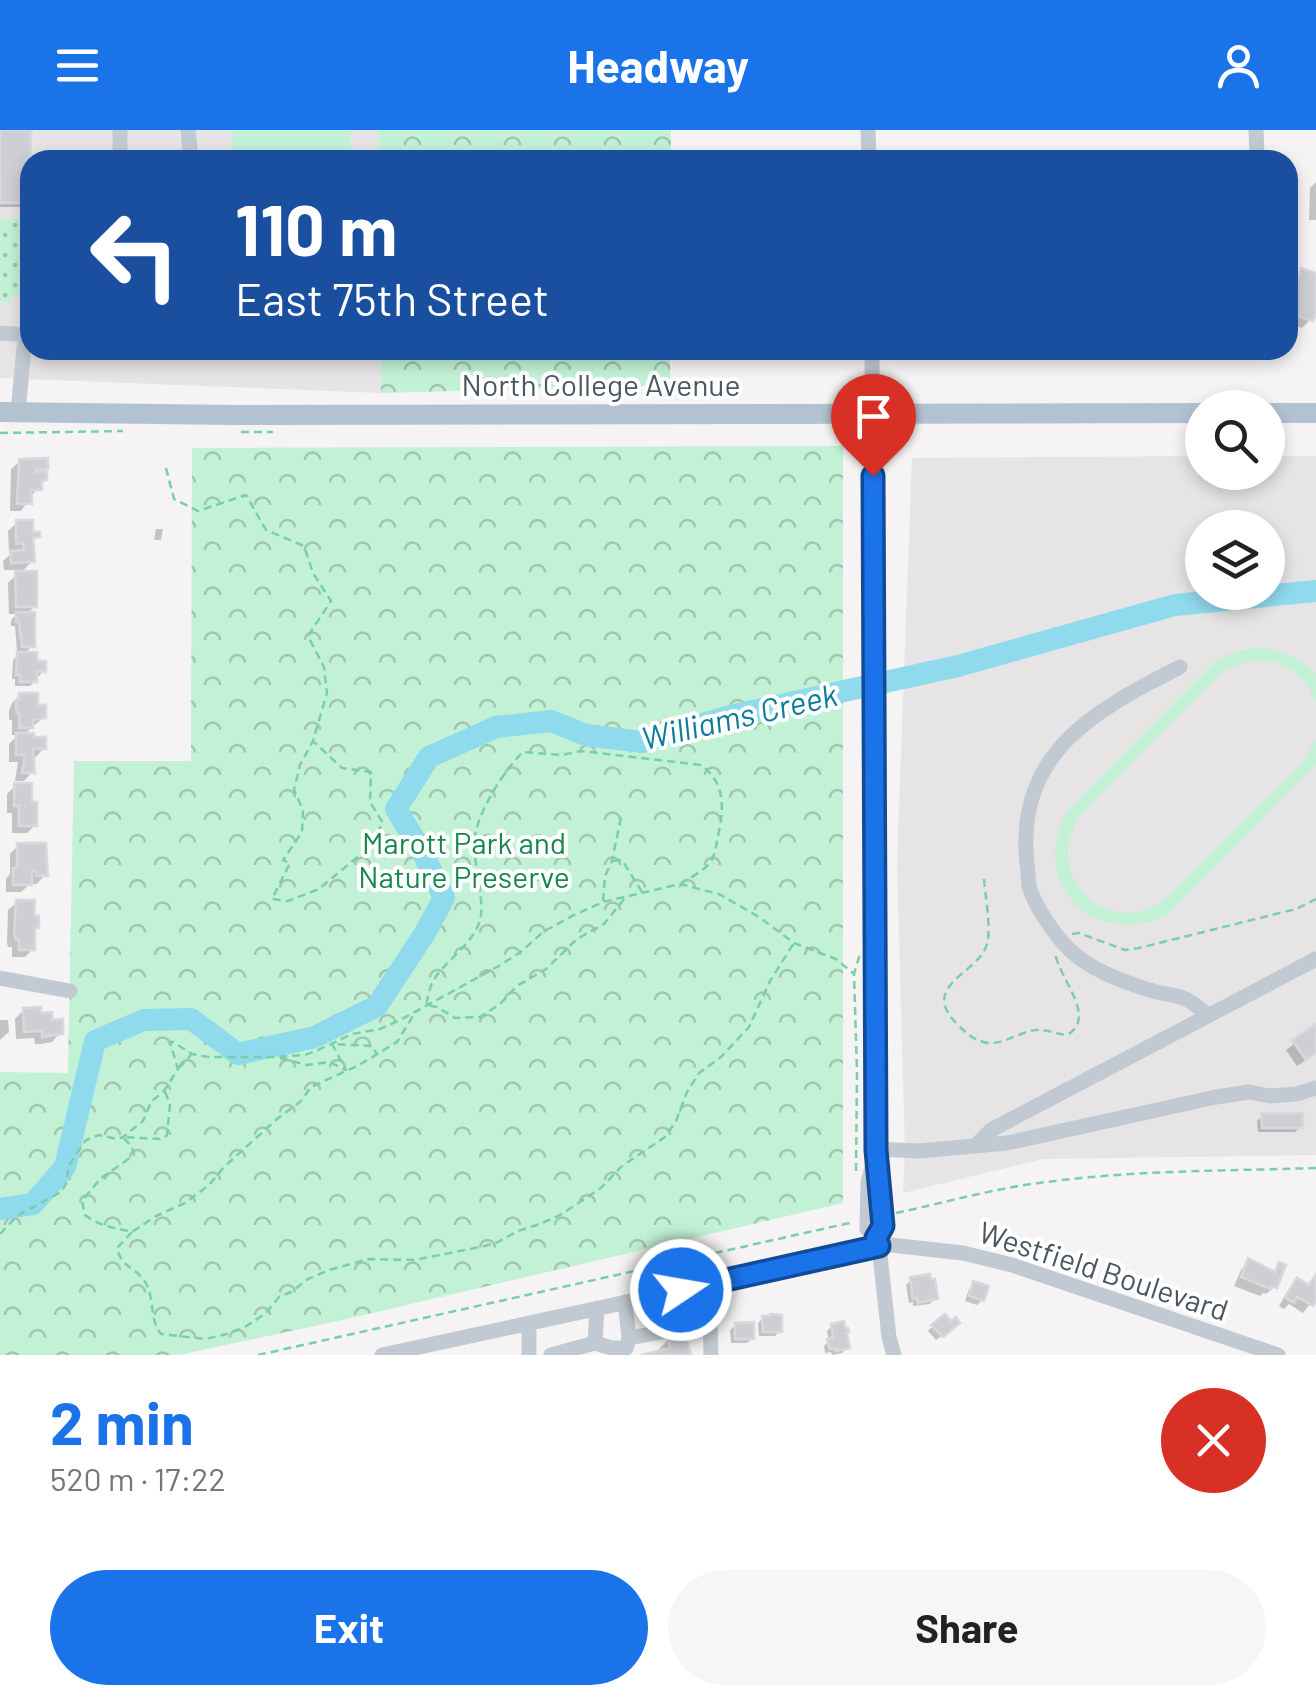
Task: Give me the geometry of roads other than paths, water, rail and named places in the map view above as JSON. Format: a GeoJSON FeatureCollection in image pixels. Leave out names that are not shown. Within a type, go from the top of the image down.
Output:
{"type":"FeatureCollection","features":[{"type":"Feature","properties":{"kind":"main road","name":"North College Avenue"},"geometry":{"type":"LineString","coordinates":[[9,412],[1185,413]]}},
{"type":"Feature","properties":{"kind":"main road"},"geometry":{"type":"LineString","coordinates":[[1285,413],[1316,413]]}},
{"type":"Feature","properties":{"kind":"street"},"geometry":{"type":"LineString","coordinates":[[9,412],[23,360]]}},
{"type":"Feature","properties":{"kind":"street"},"geometry":{"type":"LineString","coordinates":[[872,360],[876,1149],[883,1226],[878,1242],[894,1355]]}},
{"type":"Feature","properties":{"kind":"street"},"geometry":{"type":"LineString","coordinates":[[1180,667],[1099,712],[1070,735],[1043,769],[1031,801],[1024,838],[1030,888],[1047,921],[1070,950],[1093,966],[1150,990],[1185,998],[1208,1015]]}},
{"type":"Feature","properties":{"kind":"street"},"geometry":{"type":"LineString","coordinates":[[975,1146],[991,1130],[1316,959]]}},
{"type":"Feature","properties":{"kind":"street"},"geometry":{"type":"LineString","coordinates":[[0,978],[70,991]]}},
{"type":"Feature","properties":{"kind":"street"},"geometry":{"type":"LineString","coordinates":[[876,1149],[1007,1144],[1216,1097],[1249,1092],[1270,1096],[1296,1094],[1316,1088]]}},
{"type":"Feature","properties":{"kind":"street","name":"Westfield Boulevard"},"geometry":{"type":"LineString","coordinates":[[382,1355],[709,1284],[878,1242],[1002,1262],[1278,1355]]}},
{"type":"Feature","properties":{"kind":"street"},"geometry":{"type":"LineString","coordinates":[[709,1284],[711,1355]]}},
{"type":"Feature","properties":{"kind":"street"},"geometry":{"type":"LineString","coordinates":[[620,1347],[625,1302]]}},
{"type":"Feature","properties":{"kind":"street"},"geometry":{"type":"LineString","coordinates":[[596,1343],[597,1308]]}},
{"type":"Feature","properties":{"kind":"street"},"geometry":{"type":"LineString","coordinates":[[528,1323],[529,1355]]}},
{"type":"Feature","properties":{"kind":"street"},"geometry":{"type":"LineString","coordinates":[[551,1355],[596,1343],[620,1347],[710,1323]]}},
{"type":"Feature","properties":{"kind":"waterway","name":"Williams Creek"},"geometry":{"type":"LineString","coordinates":[[0,1209],[33,1204],[65,1167],[95,1041],[144,1020],[191,1019],[238,1054],[315,1037],[377,1006],[444,898],[396,809],[429,757],[496,727],[551,721],[586,735],[642,742],[730,716],[958,666],[1175,605],[1316,591]]}},
{"type":"Feature","properties":{"kind":"park label","name":"Marott Park and Nature Preserve"},"geometry":{"type":"Point","coordinates":[464,859]}}]}
